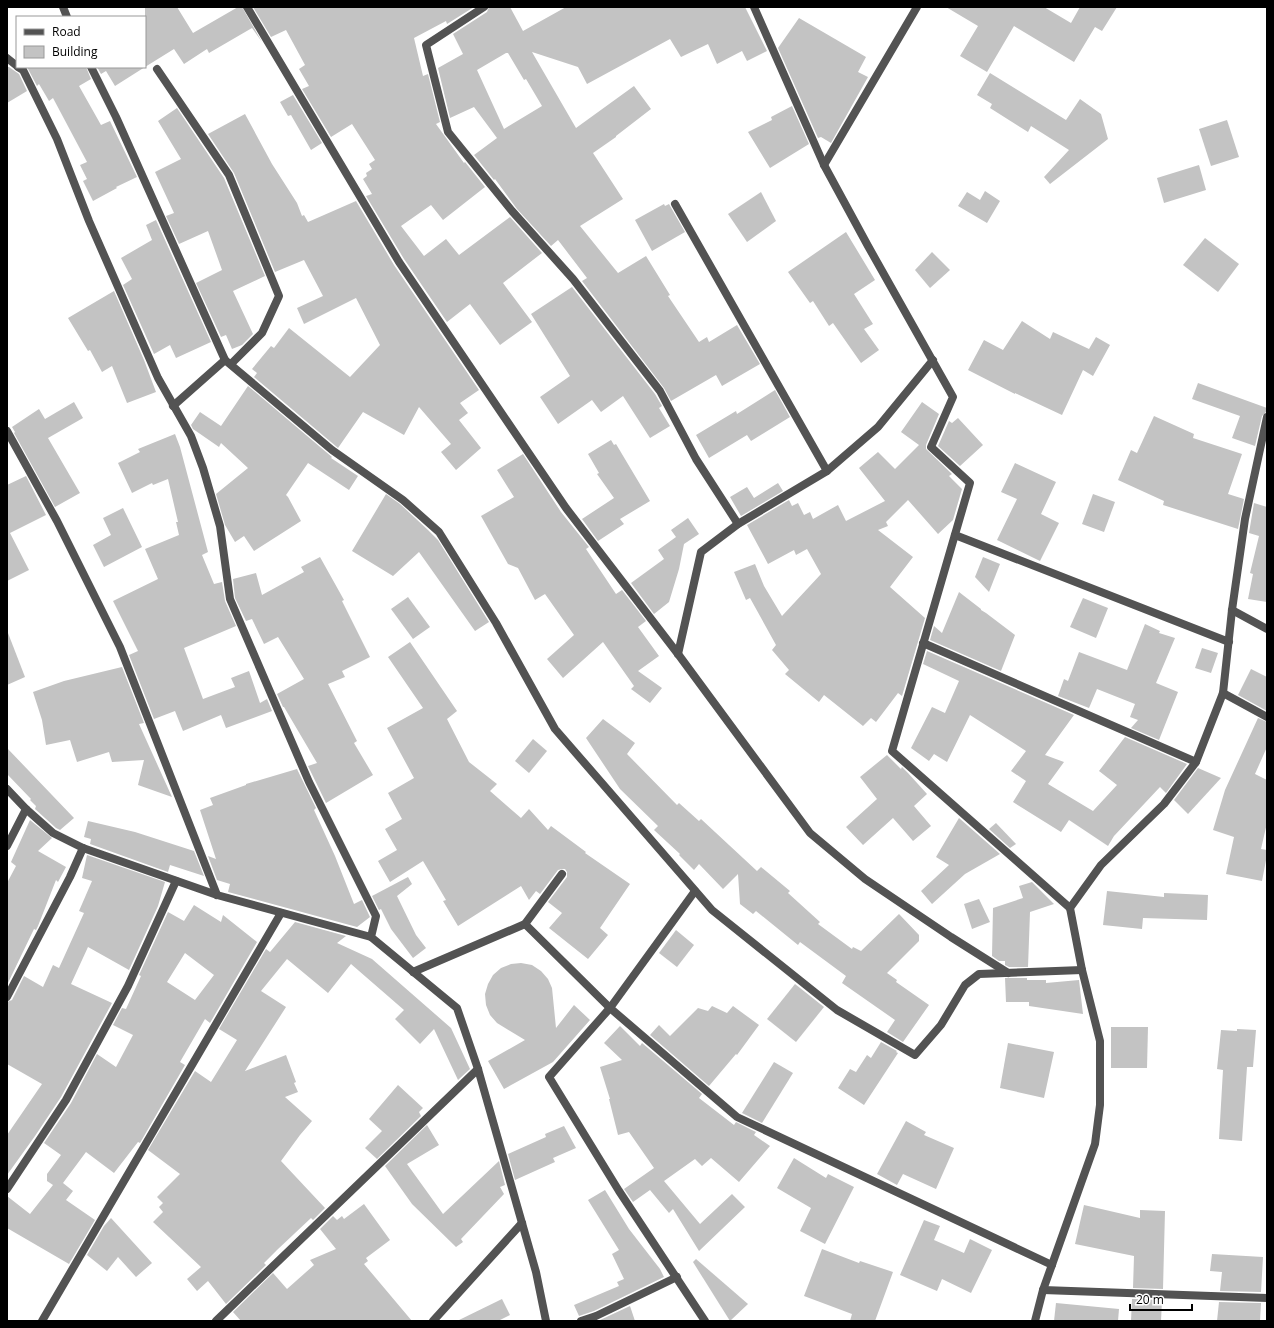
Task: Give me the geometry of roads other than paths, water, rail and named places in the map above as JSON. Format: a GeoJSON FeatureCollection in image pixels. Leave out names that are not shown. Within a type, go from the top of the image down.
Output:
{"type":"FeatureCollection","features":[{"type":"Feature","properties":{"kind":"street"},"geometry":{"type":"LineString","coordinates":[[62,7],[66,16]]}},
{"type":"Feature","properties":{"kind":"street"},"geometry":{"type":"LineString","coordinates":[[247,7],[399,262],[566,508],[678,654],[810,833],[865,879],[951,937],[1008,973]]}},
{"type":"Feature","properties":{"kind":"street"},"geometry":{"type":"LineString","coordinates":[[484,7],[426,45],[448,132],[512,211],[573,279],[660,391],[696,458],[738,524]]}},
{"type":"Feature","properties":{"kind":"street"},"geometry":{"type":"LineString","coordinates":[[754,7],[824,165],[953,397],[931,447],[970,483],[892,751],[1070,908],[1082,970],[1100,1042],[1100,1105],[1095,1144],[1043,1290],[1035,1321]]}},
{"type":"Feature","properties":{"kind":"street"},"geometry":{"type":"LineString","coordinates":[[824,165],[917,7]]}},
{"type":"Feature","properties":{"kind":"street"},"geometry":{"type":"LineString","coordinates":[[7,58],[16,65]]}},
{"type":"Feature","properties":{"kind":"street"},"geometry":{"type":"LineString","coordinates":[[20,68],[57,139],[92,228],[158,378],[191,436],[203,468],[220,526],[230,598],[309,782],[376,916],[371,937]]}},
{"type":"Feature","properties":{"kind":"street"},"geometry":{"type":"LineString","coordinates":[[92,68],[116,117],[228,362],[332,450],[403,500],[439,532],[496,622],[555,729],[712,910],[837,1010],[915,1055],[941,1025],[965,985],[978,974],[1082,970]]}},
{"type":"Feature","properties":{"kind":"street"},"geometry":{"type":"LineString","coordinates":[[157,69],[229,175],[279,296],[262,333],[173,406]]}},
{"type":"Feature","properties":{"kind":"street"},"geometry":{"type":"LineString","coordinates":[[676,204],[827,471]]}},
{"type":"Feature","properties":{"kind":"street"},"geometry":{"type":"LineString","coordinates":[[678,654],[701,552],[738,524],[827,471],[878,427],[933,360]]}},
{"type":"Feature","properties":{"kind":"street"},"geometry":{"type":"LineString","coordinates":[[1070,908],[1101,865],[1164,804],[1196,762],[1223,693],[1232,610],[1245,519],[1264,444],[1267,417]]}},
{"type":"Feature","properties":{"kind":"street"},"geometry":{"type":"LineString","coordinates":[[7,431],[57,521],[120,646],[216,895]]}},
{"type":"Feature","properties":{"kind":"street"},"geometry":{"type":"LineString","coordinates":[[955,535],[1229,642]]}},
{"type":"Feature","properties":{"kind":"street"},"geometry":{"type":"LineString","coordinates":[[1232,610],[1267,629]]}},
{"type":"Feature","properties":{"kind":"street"},"geometry":{"type":"LineString","coordinates":[[923,643],[1196,762]]}},
{"type":"Feature","properties":{"kind":"street"},"geometry":{"type":"LineString","coordinates":[[1223,693],[1267,717]]}},
{"type":"Feature","properties":{"kind":"street"},"geometry":{"type":"LineString","coordinates":[[7,789],[26,809],[53,833],[83,848],[216,895],[371,937],[457,1008],[478,1069],[536,1272],[546,1321]]}},
{"type":"Feature","properties":{"kind":"street"},"geometry":{"type":"LineString","coordinates":[[7,846],[26,809]]}},
{"type":"Feature","properties":{"kind":"street"},"geometry":{"type":"LineString","coordinates":[[7,997],[70,877],[83,848]]}},
{"type":"Feature","properties":{"kind":"street"},"geometry":{"type":"LineString","coordinates":[[413,972],[525,924],[562,874]]}},
{"type":"Feature","properties":{"kind":"street"},"geometry":{"type":"LineString","coordinates":[[7,1188],[66,1100],[128,986],[176,881]]}},
{"type":"Feature","properties":{"kind":"street"},"geometry":{"type":"LineString","coordinates":[[695,890],[610,1008],[549,1076],[620,1191],[706,1321]]}},
{"type":"Feature","properties":{"kind":"street"},"geometry":{"type":"LineString","coordinates":[[42,1321],[281,913]]}},
{"type":"Feature","properties":{"kind":"street"},"geometry":{"type":"LineString","coordinates":[[525,924],[610,1008],[737,1117],[1052,1265]]}},
{"type":"Feature","properties":{"kind":"street"},"geometry":{"type":"LineString","coordinates":[[216,1321],[478,1069]]}},
{"type":"Feature","properties":{"kind":"street"},"geometry":{"type":"LineString","coordinates":[[432,1321],[522,1223]]}},
{"type":"Feature","properties":{"kind":"street"},"geometry":{"type":"LineString","coordinates":[[581,1321],[596,1316],[677,1277]]}},
{"type":"Feature","properties":{"kind":"street"},"geometry":{"type":"LineString","coordinates":[[1043,1290],[1267,1298]]}}]}
